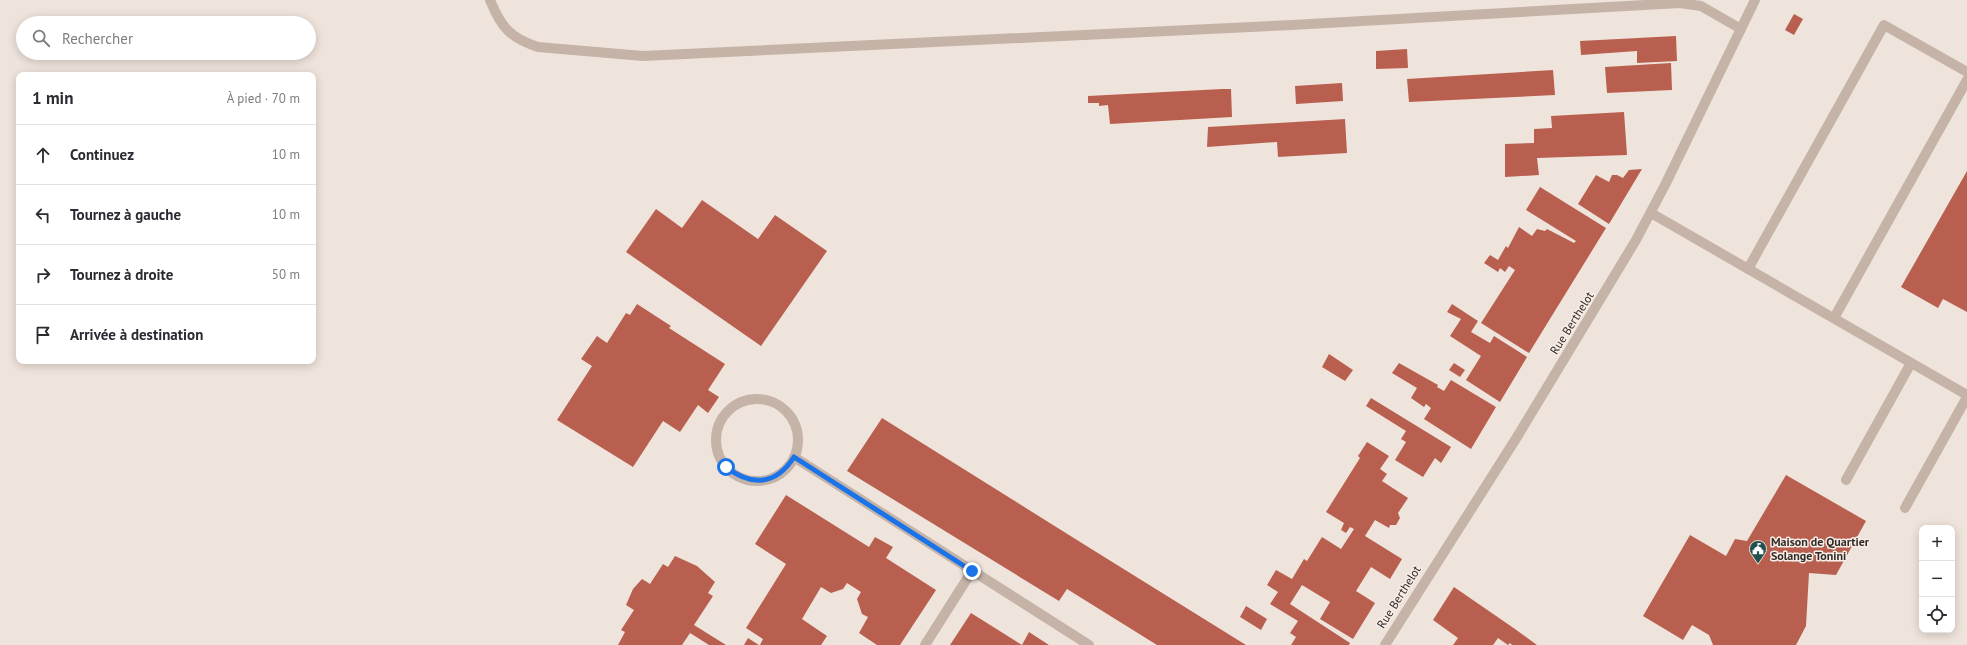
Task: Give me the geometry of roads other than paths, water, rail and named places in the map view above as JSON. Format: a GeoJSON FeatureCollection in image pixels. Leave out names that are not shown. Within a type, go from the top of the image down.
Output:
{"type":"FeatureCollection","features":[{"type":"Feature","properties":{"kind":"street"},"geometry":{"type":"LineString","coordinates":[[490,0],[502,25],[511,35],[525,43],[538,47],[643,56],[1292,25],[1680,3],[1701,6],[1741,29]]}},
{"type":"Feature","properties":{"kind":"street","name":"Rue Berthelot"},"geometry":{"type":"LineString","coordinates":[[1384,645],[1594,312],[1651,214],[1755,0]]}},
{"type":"Feature","properties":{"kind":"street"},"geometry":{"type":"LineString","coordinates":[[1748,269],[1884,25],[1967,72]]}},
{"type":"Feature","properties":{"kind":"street"},"geometry":{"type":"LineString","coordinates":[[1834,318],[1967,80]]}},
{"type":"Feature","properties":{"kind":"street"},"geometry":{"type":"LineString","coordinates":[[1651,214],[1834,318],[1967,396],[1905,508]]}},
{"type":"Feature","properties":{"kind":"street"},"geometry":{"type":"LineString","coordinates":[[1846,480],[1911,363]]}},
{"type":"Feature","properties":{"kind":"street"},"geometry":{"type":"LineString","coordinates":[[758,399],[772,401],[784,408],[792,418],[797,431],[798,444],[794,457],[786,469],[776,476],[763,480],[749,480],[737,475],[726,467],[722,461],[716,442],[718,428],[724,416],[733,406],[745,400],[758,399]]}},
{"type":"Feature","properties":{"kind":"street"},"geometry":{"type":"LineString","coordinates":[[794,457],[1089,645]]}},
{"type":"Feature","properties":{"kind":"street"},"geometry":{"type":"LineString","coordinates":[[925,645],[972,571]]}},
{"type":"Feature","properties":{"kind":"place","name":"Maison de Quartier Solange Tonini"},"geometry":{"type":"Point","coordinates":[1758,564]}}]}
